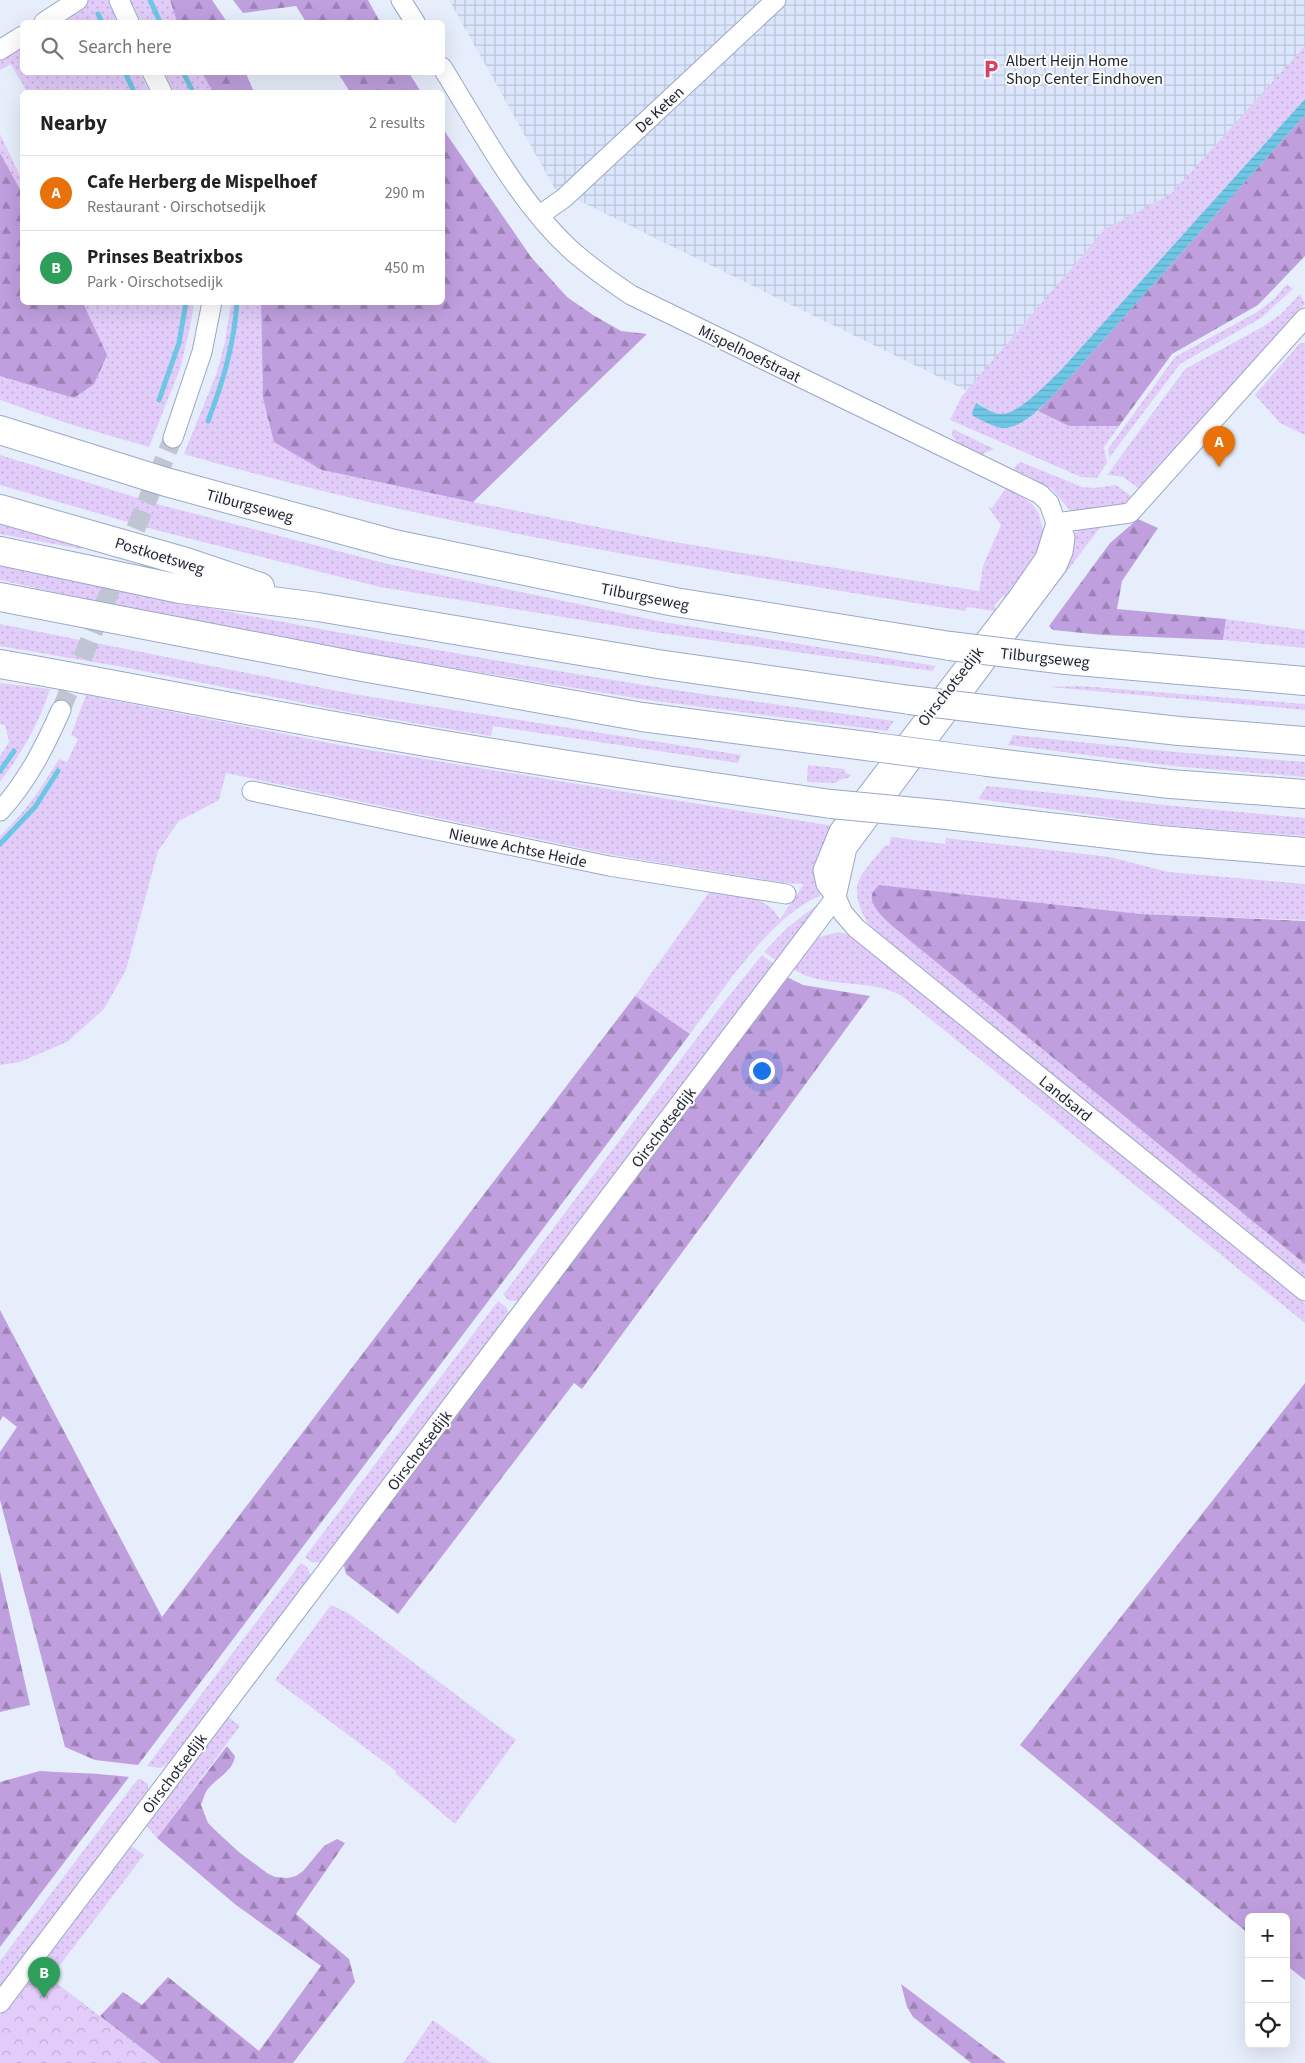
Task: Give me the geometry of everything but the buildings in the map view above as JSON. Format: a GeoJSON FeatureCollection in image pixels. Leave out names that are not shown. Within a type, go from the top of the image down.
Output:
{"type":"FeatureCollection","features":[{"type":"Feature","properties":{"kind":"highway","name":"Tilburgseweg"},"geometry":{"type":"LineString","coordinates":[[0,430],[166,482],[394,544],[675,602],[950,646],[1066,660],[1305,681]]}},
{"type":"Feature","properties":{"kind":"highway","name":"Postkoetsweg"},"geometry":{"type":"LineString","coordinates":[[0,509],[186,562],[318,607]]}},
{"type":"Feature","properties":{"kind":"highway"},"geometry":{"type":"LineString","coordinates":[[0,551],[180,589],[318,607],[658,664],[910,700],[1025,714],[1179,731],[1305,741]]}},
{"type":"Feature","properties":{"kind":"highway"},"geometry":{"type":"LineString","coordinates":[[0,597],[337,662],[633,715],[1170,784],[1305,794]]}},
{"type":"Feature","properties":{"kind":"highway"},"geometry":{"type":"LineString","coordinates":[[0,664],[119,684],[344,728],[574,767],[831,804],[947,815],[1160,840],[1305,852]]}},
{"type":"Feature","properties":{"kind":"street"},"geometry":{"type":"LineString","coordinates":[[47,20],[78,0]]}},
{"type":"Feature","properties":{"kind":"street"},"geometry":{"type":"LineString","coordinates":[[119,0],[128,20]]}},
{"type":"Feature","properties":{"kind":"street"},"geometry":{"type":"LineString","coordinates":[[401,0],[414,20]]}},
{"type":"Feature","properties":{"kind":"street","name":"De Keten"},"geometry":{"type":"LineString","coordinates":[[540,215],[564,198],[776,0]]}},
{"type":"Feature","properties":{"kind":"street"},"geometry":{"type":"LineString","coordinates":[[0,50],[20,37]]}},
{"type":"Feature","properties":{"kind":"street","name":"Mispelhoefstraat"},"geometry":{"type":"LineString","coordinates":[[445,72],[507,172],[540,215],[569,248],[598,272],[631,295],[1040,494],[1049,502],[1056,523]]}},
{"type":"Feature","properties":{"kind":"street"},"geometry":{"type":"LineString","coordinates":[[154,75],[161,90]]}},
{"type":"Feature","properties":{"kind":"street"},"geometry":{"type":"LineString","coordinates":[[173,438],[202,352],[211,305]]}},
{"type":"Feature","properties":{"kind":"street"},"geometry":{"type":"LineString","coordinates":[[1056,523],[1130,512],[1305,318]]}},
{"type":"Feature","properties":{"kind":"street","name":"Oirschotsedijk"},"geometry":{"type":"LineString","coordinates":[[0,2003],[836,897],[826,884],[823,870],[839,832],[1018,597],[1045,558],[1056,523]]}},
{"type":"Feature","properties":{"kind":"street"},"geometry":{"type":"LineString","coordinates":[[0,811],[10,800],[37,760],[61,710]]}},
{"type":"Feature","properties":{"kind":"street","name":"Nieuwe Achtse Heide"},"geometry":{"type":"LineString","coordinates":[[252,791],[609,866],[786,894]]}},
{"type":"Feature","properties":{"kind":"street","name":"Landsard"},"geometry":{"type":"LineString","coordinates":[[836,897],[843,913],[856,928],[1305,1291]]}},
{"type":"Feature","properties":{"kind":"shaded area"},"geometry":{"type":"Polygon","coordinates":[[[449,0],[1305,0],[1305,56],[994,404],[555,189],[449,0]]]}},
{"type":"Feature","properties":{"kind":"green space"},"geometry":{"type":"Polygon","coordinates":[[[85,0],[108,0],[117,20],[53,20],[85,0]]]}},
{"type":"Feature","properties":{"kind":"green space"},"geometry":{"type":"Polygon","coordinates":[[[130,0],[170,0],[176,20],[140,20],[130,0]]]}},
{"type":"Feature","properties":{"kind":"green space"},"geometry":{"type":"Polygon","coordinates":[[[170,0],[212,0],[226,20],[176,20],[170,0]]]}},
{"type":"Feature","properties":{"kind":"green space"},"geometry":{"type":"Polygon","coordinates":[[[233,0],[368,0],[379,20],[305,20],[296,6],[243,13],[233,0]]]}},
{"type":"Feature","properties":{"kind":"green space"},"geometry":{"type":"Polygon","coordinates":[[[20,41],[20,75],[141,75],[148,90],[26,90],[11,64],[0,70],[0,55],[20,41]]]}},
{"type":"Feature","properties":{"kind":"green space"},"geometry":{"type":"Polygon","coordinates":[[[1305,46],[1305,99],[1060,371],[1024,404],[1008,413],[998,414],[977,403],[972,413],[1010,428],[1038,411],[1069,426],[1119,426],[1104,447],[1107,463],[1097,478],[1081,477],[950,420],[962,396],[1105,229],[1171,194],[1305,46]]]}},
{"type":"Feature","properties":{"kind":"green space"},"geometry":{"type":"Polygon","coordinates":[[[166,75],[203,75],[212,90],[173,90],[166,75]]]}},
{"type":"Feature","properties":{"kind":"green space"},"geometry":{"type":"Polygon","coordinates":[[[203,75],[247,75],[253,90],[212,90],[203,75]]]}},
{"type":"Feature","properties":{"kind":"green space"},"geometry":{"type":"Polygon","coordinates":[[[339,75],[410,75],[420,90],[349,90],[339,75]]]}},
{"type":"Feature","properties":{"kind":"green space"},"geometry":{"type":"Polygon","coordinates":[[[1305,115],[1305,256],[1258,305],[1172,354],[1119,426],[1069,426],[1038,411],[1065,383],[1305,115]]]}},
{"type":"Feature","properties":{"kind":"green space"},"geometry":{"type":"Polygon","coordinates":[[[445,132],[531,257],[567,297],[621,331],[647,334],[473,502],[322,470],[274,442],[263,398],[261,305],[445,305],[445,132]]]}},
{"type":"Feature","properties":{"kind":"green space"},"geometry":{"type":"Polygon","coordinates":[[[0,134],[20,176],[20,305],[194,305],[180,369],[149,447],[66,423],[0,400],[0,134]]]}},
{"type":"Feature","properties":{"kind":"green space"},"geometry":{"type":"Polygon","coordinates":[[[0,153],[20,189],[20,305],[84,305],[107,355],[94,384],[74,398],[0,376],[0,153]]]}},
{"type":"Feature","properties":{"kind":"green space"},"geometry":{"type":"Polygon","coordinates":[[[1287,284],[1293,289],[1261,318],[1180,364],[1109,458],[1108,449],[1175,357],[1257,312],[1273,300],[1287,284]]]}},
{"type":"Feature","properties":{"kind":"green space"},"geometry":{"type":"Polygon","coordinates":[[[1300,294],[1305,304],[1138,488],[1123,477],[1107,475],[1185,369],[1266,325],[1281,314],[1300,294]]]}},
{"type":"Feature","properties":{"kind":"green space"},"geometry":{"type":"Polygon","coordinates":[[[231,305],[261,305],[263,398],[322,470],[668,541],[979,591],[983,566],[1001,525],[988,507],[992,508],[1006,488],[1018,493],[1031,503],[1038,512],[1044,533],[1040,555],[1009,600],[1003,596],[994,606],[1000,612],[967,607],[965,611],[768,579],[572,544],[377,504],[280,480],[184,454],[217,372],[225,342],[231,305]]]}},
{"type":"Feature","properties":{"kind":"green space"},"geometry":{"type":"Polygon","coordinates":[[[1300,343],[1305,343],[1305,435],[1280,423],[1255,395],[1300,343]]]}},
{"type":"Feature","properties":{"kind":"green space"},"geometry":{"type":"Polygon","coordinates":[[[953,429],[994,449],[980,455],[958,444],[952,435],[953,429]]]}},
{"type":"Feature","properties":{"kind":"green space"},"geometry":{"type":"Polygon","coordinates":[[[0,455],[157,504],[384,563],[663,622],[936,666],[932,671],[660,633],[380,587],[152,529],[0,485],[0,455]]]}},
{"type":"Feature","properties":{"kind":"green space"},"geometry":{"type":"Polygon","coordinates":[[[1021,462],[1082,487],[1094,488],[1116,485],[1131,496],[1122,507],[1072,513],[1052,489],[1014,470],[1016,465],[1021,462]]]}},
{"type":"Feature","properties":{"kind":"green space"},"geometry":{"type":"Polygon","coordinates":[[[1138,519],[1158,528],[1122,581],[1117,609],[1226,619],[1223,640],[1103,635],[1053,630],[1049,626],[1110,543],[1138,519]]]}},
{"type":"Feature","properties":{"kind":"green space"},"geometry":{"type":"Polygon","coordinates":[[[0,521],[83,544],[81,549],[0,534],[0,521]]]}},
{"type":"Feature","properties":{"kind":"green space"},"geometry":{"type":"Polygon","coordinates":[[[1102,525],[852,855],[1075,533],[1081,528],[1102,525]]]}},
{"type":"Feature","properties":{"kind":"green space"},"geometry":{"type":"Polygon","coordinates":[[[0,566],[243,615],[487,659],[681,691],[894,721],[887,731],[648,700],[362,653],[136,610],[0,580],[0,566]]]}},
{"type":"Feature","properties":{"kind":"green space"},"geometry":{"type":"Polygon","coordinates":[[[1226,619],[1305,630],[1305,648],[1223,640],[1226,619]]]}},
{"type":"Feature","properties":{"kind":"green space"},"geometry":{"type":"Polygon","coordinates":[[[0,624],[353,694],[741,755],[738,763],[493,726],[491,736],[349,712],[123,667],[0,646],[0,624]]]}},
{"type":"Feature","properties":{"kind":"green space"},"geometry":{"type":"Polygon","coordinates":[[[0,683],[50,689],[29,737],[0,782],[0,756],[9,742],[5,725],[0,724],[0,683]]]}},
{"type":"Feature","properties":{"kind":"green space"},"geometry":{"type":"Polygon","coordinates":[[[1081,686],[1305,704],[1305,710],[1050,687],[1081,686]]]}},
{"type":"Feature","properties":{"kind":"green space"},"geometry":{"type":"Polygon","coordinates":[[[86,695],[340,745],[833,826],[818,886],[820,896],[802,906],[766,937],[732,977],[690,1034],[635,996],[710,891],[740,895],[758,900],[774,911],[780,919],[804,884],[785,883],[613,855],[226,773],[219,800],[179,821],[158,851],[126,970],[104,1009],[67,1042],[20,1062],[0,1065],[0,836],[32,800],[59,759],[67,762],[78,739],[71,735],[86,695]]]}},
{"type":"Feature","properties":{"kind":"green space"},"geometry":{"type":"Polygon","coordinates":[[[1013,735],[1175,752],[1305,762],[1305,777],[1173,766],[1008,745],[1013,735]]]}},
{"type":"Feature","properties":{"kind":"green space"},"geometry":{"type":"Polygon","coordinates":[[[808,765],[844,769],[846,773],[851,775],[836,783],[807,782],[808,765]]]}},
{"type":"Feature","properties":{"kind":"green space"},"geometry":{"type":"Polygon","coordinates":[[[987,786],[1305,818],[1305,836],[1163,825],[978,799],[987,786]]]}},
{"type":"Feature","properties":{"kind":"green space"},"geometry":{"type":"Polygon","coordinates":[[[891,837],[945,844],[946,838],[1110,857],[1168,872],[1305,884],[1305,920],[1140,914],[908,939],[1305,1264],[1305,1282],[875,932],[860,908],[857,887],[867,867],[885,845],[889,846],[891,837]]]}},
{"type":"Feature","properties":{"kind":"green space"},"geometry":{"type":"Polygon","coordinates":[[[879,885],[1140,914],[1305,921],[1305,1264],[891,925],[879,913],[872,901],[872,894],[879,885]]]}},
{"type":"Feature","properties":{"kind":"green space"},"geometry":{"type":"Polygon","coordinates":[[[822,901],[777,961],[764,952],[787,928],[822,901]]]}},
{"type":"Feature","properties":{"kind":"green space"},"geometry":{"type":"Polygon","coordinates":[[[838,932],[851,935],[1305,1304],[1305,1323],[902,996],[876,987],[819,979],[793,969],[816,938],[838,932]]]}},
{"type":"Feature","properties":{"kind":"green space"},"geometry":{"type":"Polygon","coordinates":[[[762,955],[775,965],[521,1301],[510,1301],[503,1295],[721,1006],[762,955]]]}},
{"type":"Feature","properties":{"kind":"green space"},"geometry":{"type":"Polygon","coordinates":[[[785,976],[803,985],[870,996],[582,1389],[574,1383],[398,1614],[346,1574],[344,1566],[346,1561],[785,976]]]}},
{"type":"Feature","properties":{"kind":"green space"},"geometry":{"type":"Polygon","coordinates":[[[635,996],[690,1034],[138,1765],[95,1760],[65,1747],[0,1500],[0,1452],[17,1427],[3,1416],[0,1421],[0,1310],[162,1617],[635,996]]]}},
{"type":"Feature","properties":{"kind":"green space"},"geometry":{"type":"Polygon","coordinates":[[[498,1301],[506,1307],[510,1316],[323,1563],[311,1562],[305,1557],[498,1301]]]}},
{"type":"Feature","properties":{"kind":"green space"},"geometry":{"type":"Polygon","coordinates":[[[1305,1383],[1305,1980],[1290,1968],[1290,1913],[1245,1913],[1245,1931],[1020,1745],[1305,1383]]]}},
{"type":"Feature","properties":{"kind":"green space"},"geometry":{"type":"Polygon","coordinates":[[[301,1563],[307,1567],[312,1578],[172,1762],[161,1768],[147,1766],[301,1563]]]}},
{"type":"Feature","properties":{"kind":"green space"},"geometry":{"type":"Polygon","coordinates":[[[0,1571],[30,1705],[0,1712],[0,1571]]]}},
{"type":"Feature","properties":{"kind":"green space"},"geometry":{"type":"Polygon","coordinates":[[[331,1605],[348,1613],[516,1740],[455,1824],[396,1774],[396,1771],[275,1680],[331,1605]]]}},
{"type":"Feature","properties":{"kind":"green space"},"geometry":{"type":"Polygon","coordinates":[[[227,1716],[240,1726],[157,1838],[145,1824],[227,1716]]]}},
{"type":"Feature","properties":{"kind":"green space"},"geometry":{"type":"Polygon","coordinates":[[[227,1746],[235,1756],[234,1762],[228,1771],[207,1790],[201,1805],[208,1823],[240,1853],[267,1873],[275,1877],[288,1878],[296,1876],[303,1871],[324,1846],[337,1839],[345,1843],[296,1914],[349,1959],[355,1982],[293,2063],[161,2063],[100,2016],[123,1992],[142,2005],[168,1977],[259,2051],[321,1966],[236,1905],[157,1838],[227,1746]]]}},
{"type":"Feature","properties":{"kind":"green space"},"geometry":{"type":"Polygon","coordinates":[[[40,1771],[129,1777],[0,1947],[0,1782],[40,1771]]]}},
{"type":"Feature","properties":{"kind":"green space"},"geometry":{"type":"Polygon","coordinates":[[[141,1779],[148,1784],[148,1793],[0,1990],[0,1961],[137,1780],[141,1779]]]}},
{"type":"Feature","properties":{"kind":"green space"},"geometry":{"type":"Polygon","coordinates":[[[133,1847],[144,1855],[50,1978],[161,2063],[0,2063],[0,2015],[126,1849],[133,1847]]]}},
{"type":"Feature","properties":{"kind":"green space"},"geometry":{"type":"Polygon","coordinates":[[[37,1973],[160,2063],[0,2063],[0,2022],[37,1973]]]}},
{"type":"Feature","properties":{"kind":"green space"},"geometry":{"type":"Polygon","coordinates":[[[901,1984],[1006,2063],[971,2063],[913,2017],[907,2007],[901,1984]]]}},
{"type":"Feature","properties":{"kind":"green space"},"geometry":{"type":"Polygon","coordinates":[[[433,2020],[491,2063],[403,2063],[433,2020]]]}},
{"type":"Feature","properties":{"kind":"water"},"geometry":{"type":"Polygon","coordinates":[[[1305,99],[1305,115],[1045,404],[1019,424],[1010,427],[1002,428],[991,425],[973,416],[972,413],[976,403],[988,410],[1001,414],[1016,409],[1060,371],[1305,99]]]}},
{"type":"Feature","properties":{"kind":"waterway"},"geometry":{"type":"LineString","coordinates":[[150,0],[159,20]]}},
{"type":"Feature","properties":{"kind":"waterway"},"geometry":{"type":"LineString","coordinates":[[98,14],[101,20]]}},
{"type":"Feature","properties":{"kind":"waterway"},"geometry":{"type":"LineString","coordinates":[[126,75],[133,90]]}},
{"type":"Feature","properties":{"kind":"waterway"},"geometry":{"type":"LineString","coordinates":[[184,75],[192,90]]}},
{"type":"Feature","properties":{"kind":"waterway"},"geometry":{"type":"LineString","coordinates":[[159,400],[179,343],[185,305]]}},
{"type":"Feature","properties":{"kind":"waterway"},"geometry":{"type":"LineString","coordinates":[[208,421],[227,363],[237,305]]}},
{"type":"Feature","properties":{"kind":"waterway"},"geometry":{"type":"LineString","coordinates":[[0,771],[14,751]]}},
{"type":"Feature","properties":{"kind":"waterway"},"geometry":{"type":"LineString","coordinates":[[0,844],[35,807],[58,771]]}},
{"type":"Feature","properties":{"kind":"tunnel"},"geometry":{"type":"LineString","coordinates":[[61,710],[173,438]]}},
{"type":"Feature","properties":{"kind":"place","name":"Albert Heijn Home Shop Center Eindhoven"},"geometry":{"type":"Point","coordinates":[991,69]}},
{"type":"Feature","properties":{"kind":"place","name":"Cafe Herberg de Mispelhoef"},"geometry":{"type":"Point","coordinates":[1219,467]}},
{"type":"Feature","properties":{"kind":"place","name":"Prinses Beatrixbos"},"geometry":{"type":"Point","coordinates":[44,1998]}}]}
